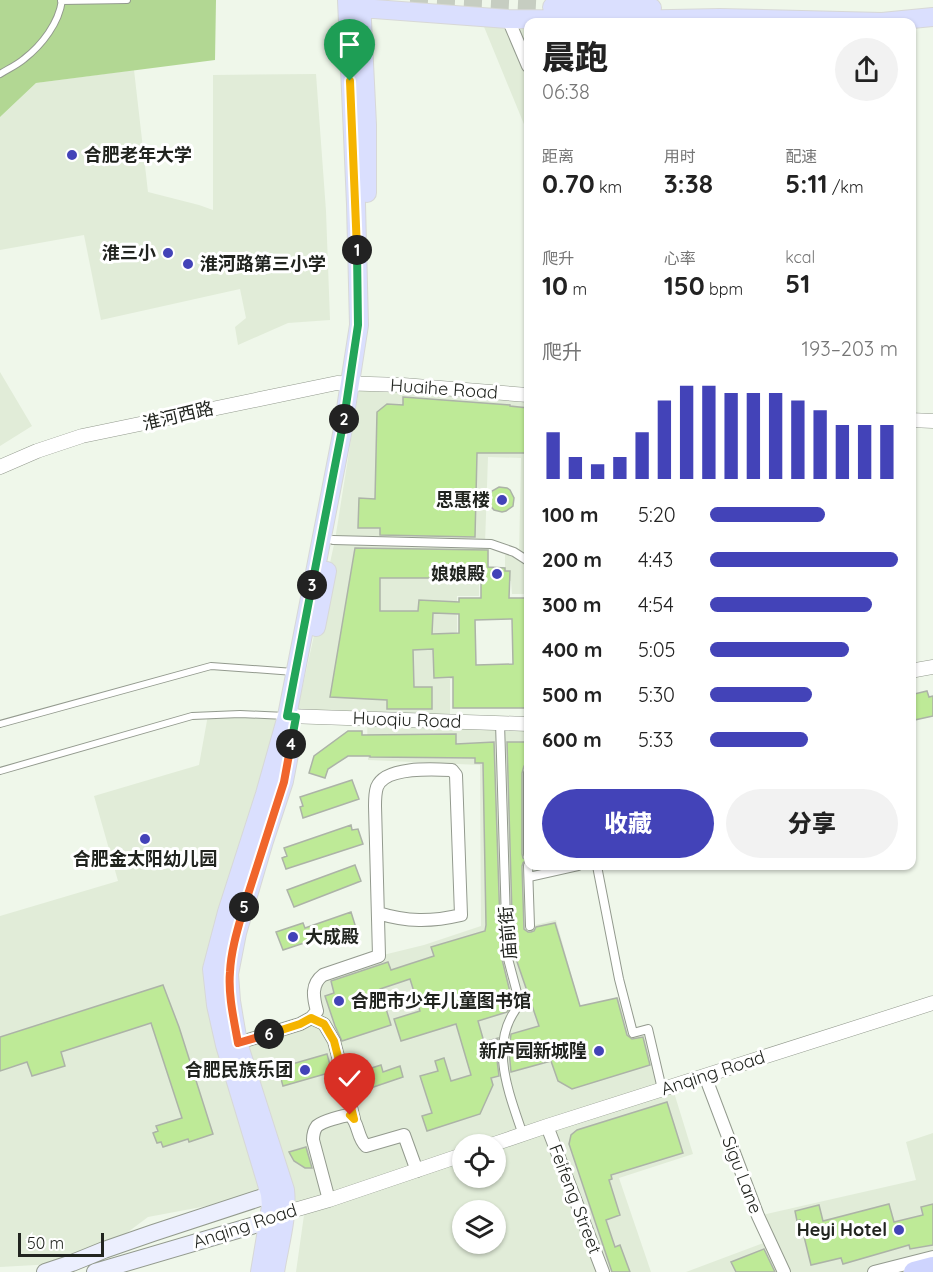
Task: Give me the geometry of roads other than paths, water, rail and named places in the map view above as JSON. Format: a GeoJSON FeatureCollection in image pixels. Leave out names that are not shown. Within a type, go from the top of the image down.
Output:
{"type":"FeatureCollection","features":[{"type":"Feature","properties":{"kind":"main road"},"geometry":{"type":"LineString","coordinates":[[260,1272],[276,1217],[286,1200],[277,1192],[225,1046],[216,1005],[212,969],[227,912],[292,716],[322,599],[369,299],[366,195],[367,125],[356,3],[524,19]]}},
{"type":"Feature","properties":{"kind":"main road"},"geometry":{"type":"LineString","coordinates":[[552,7],[933,11]]}},
{"type":"Feature","properties":{"kind":"main road"},"geometry":{"type":"LineString","coordinates":[[916,19],[933,17]]}},
{"type":"Feature","properties":{"kind":"main road"},"geometry":{"type":"LineString","coordinates":[[277,1192],[238,1043],[229,974],[232,953],[264,841],[284,782],[295,672],[342,434],[355,383]]}},
{"type":"Feature","properties":{"kind":"main road","name":"Anqing Road"},"geometry":{"type":"LineString","coordinates":[[45,1272],[277,1192]]}},
{"type":"Feature","properties":{"kind":"main road"},"geometry":{"type":"LineString","coordinates":[[275,1272],[276,1217]]}},
{"type":"Feature","properties":{"kind":"main road","name":"Anqing Road"},"geometry":{"type":"LineString","coordinates":[[95,1272],[276,1217]]}},
{"type":"Feature","properties":{"kind":"street"},"geometry":{"type":"LineString","coordinates":[[508,19],[524,57]]}},
{"type":"Feature","properties":{"kind":"street","name":"淮河西路"},"geometry":{"type":"LineString","coordinates":[[0,467],[37,451],[82,436],[337,383],[355,383]]}},
{"type":"Feature","properties":{"kind":"street","name":"Huaihe Road"},"geometry":{"type":"LineString","coordinates":[[355,383],[403,384],[524,395]]}},
{"type":"Feature","properties":{"kind":"street"},"geometry":{"type":"LineString","coordinates":[[916,420],[933,421]]}},
{"type":"Feature","properties":{"kind":"street"},"geometry":{"type":"LineString","coordinates":[[333,540],[491,544],[514,552],[524,558]]}},
{"type":"Feature","properties":{"kind":"street"},"geometry":{"type":"LineString","coordinates":[[916,670],[933,667]]}},
{"type":"Feature","properties":{"kind":"street","name":"Huoqiu Road"},"geometry":{"type":"LineString","coordinates":[[292,716],[524,724]]}},
{"type":"Feature","properties":{"kind":"street","name":"庙前街"},"geometry":{"type":"LineString","coordinates":[[500,723],[507,955],[520,1004],[512,1013],[503,1036],[502,1060],[507,1087],[523,1135]]}},
{"type":"Feature","properties":{"kind":"street"},"geometry":{"type":"LineString","coordinates":[[238,1043],[300,1024],[311,1018],[317,1011],[314,1000],[314,984],[317,979],[379,956],[375,806],[376,788],[381,781],[395,772],[433,768],[452,770],[456,775],[461,915],[422,920],[399,919],[378,912]]}},
{"type":"Feature","properties":{"kind":"street"},"geometry":{"type":"LineString","coordinates":[[528,870],[530,926]]}},
{"type":"Feature","properties":{"kind":"street"},"geometry":{"type":"LineString","coordinates":[[529,877],[560,870]]}},
{"type":"Feature","properties":{"kind":"street"},"geometry":{"type":"LineString","coordinates":[[598,870],[619,979],[633,1033],[648,1029],[662,1089]]}},
{"type":"Feature","properties":{"kind":"street","name":"Anqing Road"},"geometry":{"type":"LineString","coordinates":[[506,1140],[933,1003]]}},
{"type":"Feature","properties":{"kind":"street"},"geometry":{"type":"LineString","coordinates":[[311,1018],[324,1024],[334,1041],[354,1119],[363,1143],[366,1146],[404,1135],[417,1171]]}},
{"type":"Feature","properties":{"kind":"street","name":"Sigu Lane"},"geometry":{"type":"LineString","coordinates":[[705,1076],[758,1216],[784,1272]]}},
{"type":"Feature","properties":{"kind":"street"},"geometry":{"type":"LineString","coordinates":[[329,1200],[313,1140],[314,1132],[318,1126],[331,1120],[350,1115],[354,1119]]}},
{"type":"Feature","properties":{"kind":"street","name":"Feifeng Street"},"geometry":{"type":"LineString","coordinates":[[547,1126],[603,1272]]}},
{"type":"Feature","properties":{"kind":"street","name":"Anqing Road"},"geometry":{"type":"LineString","coordinates":[[276,1217],[452,1159]]}},
{"type":"Feature","properties":{"kind":"street"},"geometry":{"type":"LineString","coordinates":[[874,1272],[927,1267]]}},
{"type":"Feature","properties":{"kind":"lane"},"geometry":{"type":"LineString","coordinates":[[0,74],[25,59],[42,42],[55,21],[62,1],[127,0]]}},
{"type":"Feature","properties":{"kind":"lane"},"geometry":{"type":"LineString","coordinates":[[0,724],[211,666],[295,672]]}},
{"type":"Feature","properties":{"kind":"lane"},"geometry":{"type":"LineString","coordinates":[[0,771],[192,716],[240,714],[292,716]]}},
{"type":"Feature","properties":{"kind":"tunnel"},"geometry":{"type":"LineString","coordinates":[[410,0],[552,7]]}},
{"type":"Feature","properties":{"kind":"place","name":"合肥老年大学"},"geometry":{"type":"Point","coordinates":[72,155]}},
{"type":"Feature","properties":{"kind":"place","name":"淮三小"},"geometry":{"type":"Point","coordinates":[168,253]}},
{"type":"Feature","properties":{"kind":"place","name":"淮河路第三小学"},"geometry":{"type":"Point","coordinates":[188,264]}},
{"type":"Feature","properties":{"kind":"place","name":"思惠楼"},"geometry":{"type":"Point","coordinates":[502,500]}},
{"type":"Feature","properties":{"kind":"place","name":"娘娘殿"},"geometry":{"type":"Point","coordinates":[497,574]}},
{"type":"Feature","properties":{"kind":"place","name":"合肥金太阳幼儿园"},"geometry":{"type":"Point","coordinates":[145,839]}},
{"type":"Feature","properties":{"kind":"place","name":"大成殿"},"geometry":{"type":"Point","coordinates":[293,937]}},
{"type":"Feature","properties":{"kind":"place","name":"合肥市少年儿童图书馆"},"geometry":{"type":"Point","coordinates":[339,1001]}},
{"type":"Feature","properties":{"kind":"place","name":"新庐园新城隍"},"geometry":{"type":"Point","coordinates":[599,1051]}},
{"type":"Feature","properties":{"kind":"place","name":"合肥民族乐团"},"geometry":{"type":"Point","coordinates":[305,1070]}},
{"type":"Feature","properties":{"kind":"place","name":"Heyi Hotel"},"geometry":{"type":"Point","coordinates":[899,1230]}}]}
